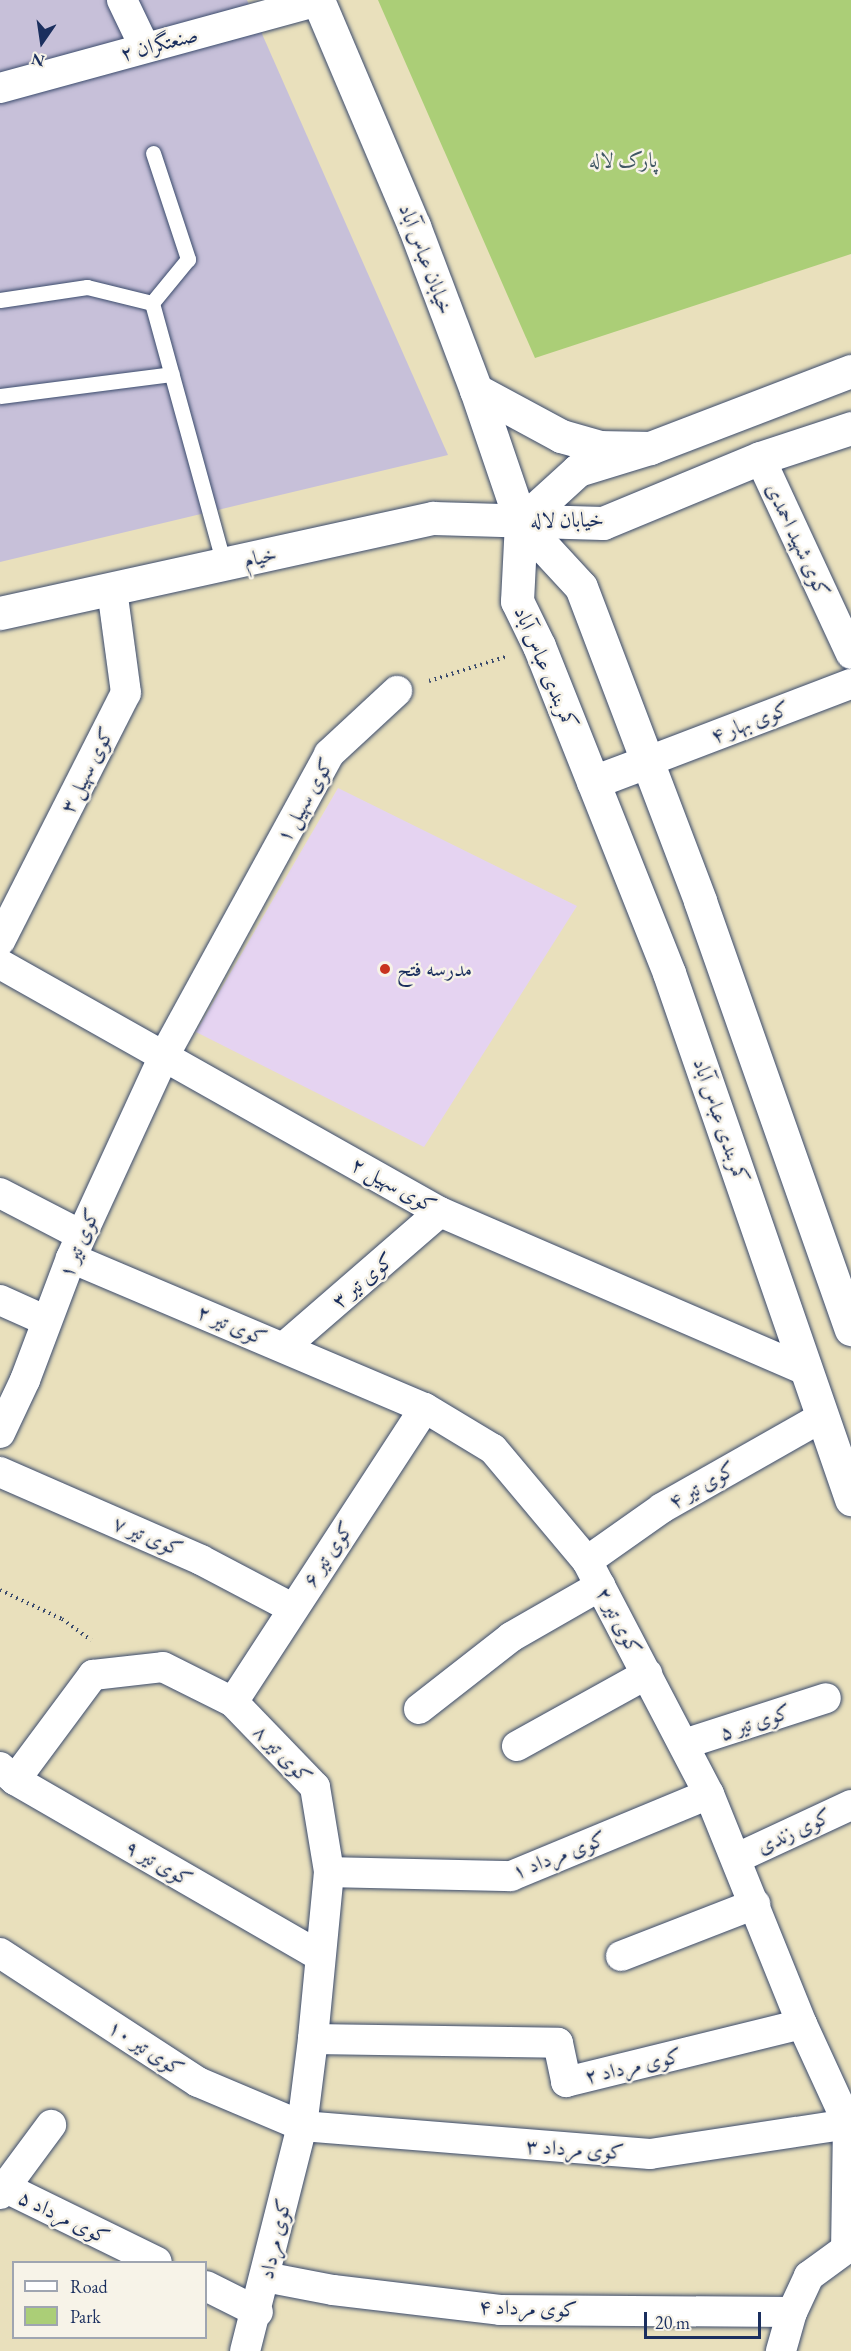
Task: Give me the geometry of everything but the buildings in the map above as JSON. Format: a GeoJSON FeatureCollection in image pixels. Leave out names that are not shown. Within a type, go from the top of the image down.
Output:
{"type":"FeatureCollection","features":[{"type":"Feature","properties":{"kind":"main road","name":"خیابان عباس آباد"},"geometry":{"type":"LineString","coordinates":[[318,0],[414,226],[476,390],[521,522]]}},
{"type":"Feature","properties":{"kind":"main road","name":"خیابان لاله"},"geometry":{"type":"LineString","coordinates":[[521,522],[579,470],[650,448],[851,371]]}},
{"type":"Feature","properties":{"kind":"main road"},"geometry":{"type":"LineString","coordinates":[[476,390],[561,436],[600,447],[650,448]]}},
{"type":"Feature","properties":{"kind":"main road","name":"خیابان لاله"},"geometry":{"type":"LineString","coordinates":[[521,522],[603,523],[760,458],[851,428]]}},
{"type":"Feature","properties":{"kind":"main road","name":"خیام"},"geometry":{"type":"LineString","coordinates":[[0,613],[433,518],[521,522]]}},
{"type":"Feature","properties":{"kind":"main road"},"geometry":{"type":"LineString","coordinates":[[521,522],[581,587],[648,760],[851,1329]]}},
{"type":"Feature","properties":{"kind":"main road","name":"کمربندی عباس آباد"},"geometry":{"type":"LineString","coordinates":[[521,522],[517,601],[539,646],[669,973],[851,1499]]}},
{"type":"Feature","properties":{"kind":"main road"},"geometry":{"type":"LineString","coordinates":[[593,782],[648,760]]}},
{"type":"Feature","properties":{"kind":"street"},"geometry":{"type":"LineString","coordinates":[[122,0],[144,48]]}},
{"type":"Feature","properties":{"kind":"street","name":"۲ صنعتگران"},"geometry":{"type":"LineString","coordinates":[[0,88],[318,0]]}},
{"type":"Feature","properties":{"kind":"street","name":"کوی شهید احمدی"},"geometry":{"type":"LineString","coordinates":[[760,458],[851,654]]}},
{"type":"Feature","properties":{"kind":"street","name":"کوی سهیل ۳"},"geometry":{"type":"LineString","coordinates":[[0,940],[126,693],[112,589]]}},
{"type":"Feature","properties":{"kind":"street","name":"کوی بهار ۴"},"geometry":{"type":"LineString","coordinates":[[648,760],[851,684]]}},
{"type":"Feature","properties":{"kind":"street","name":"کوی سهیل ۱"},"geometry":{"type":"LineString","coordinates":[[164,1056],[329,754],[397,691]]}},
{"type":"Feature","properties":{"kind":"street","name":"کوی سهیل ۲"},"geometry":{"type":"LineString","coordinates":[[0,964],[440,1212],[805,1370]]}},
{"type":"Feature","properties":{"kind":"street","name":"کوی تیر ۱"},"geometry":{"type":"LineString","coordinates":[[0,1433],[76,1247],[164,1056]]}},
{"type":"Feature","properties":{"kind":"street","name":"کوی تیر ۲"},"geometry":{"type":"LineString","coordinates":[[0,1193],[76,1247],[284,1347],[425,1408],[493,1449],[594,1574],[709,1794],[737,1858],[802,2024],[848,2124],[846,2249],[809,2276],[792,2312]]}},
{"type":"Feature","properties":{"kind":"street","name":"کوی تیر ۳"},"geometry":{"type":"LineString","coordinates":[[284,1347],[440,1212]]}},
{"type":"Feature","properties":{"kind":"street"},"geometry":{"type":"LineString","coordinates":[[0,1300],[47,1321]]}},
{"type":"Feature","properties":{"kind":"street","name":"کوی تیر ۶"},"geometry":{"type":"LineString","coordinates":[[233,1702],[292,1608],[425,1408]]}},
{"type":"Feature","properties":{"kind":"street","name":"کوی تیر ۴"},"geometry":{"type":"LineString","coordinates":[[419,1709],[594,1574],[662,1508],[822,1417]]}},
{"type":"Feature","properties":{"kind":"street","name":"کوی تیر ۷"},"geometry":{"type":"LineString","coordinates":[[0,1472],[201,1560],[292,1608]]}},
{"type":"Feature","properties":{"kind":"street","name":"کوی تیر ۸"},"geometry":{"type":"LineString","coordinates":[[8,1774],[93,1675],[129,1669],[163,1667],[233,1702],[315,1786],[329,1872],[302,2126]]}},
{"type":"Feature","properties":{"kind":"street"},"geometry":{"type":"LineString","coordinates":[[517,1746],[647,1674]]}},
{"type":"Feature","properties":{"kind":"street","name":"کوی تیر ۵"},"geometry":{"type":"LineString","coordinates":[[684,1744],[826,1698]]}},
{"type":"Feature","properties":{"kind":"street","name":"کوی تیر ۹"},"geometry":{"type":"LineString","coordinates":[[8,1774],[320,1956]]}},
{"type":"Feature","properties":{"kind":"street","name":"کوی مرداد ۱"},"geometry":{"type":"LineString","coordinates":[[329,1872],[511,1876],[709,1794]]}},
{"type":"Feature","properties":{"kind":"street","name":"کوی زندی"},"geometry":{"type":"LineString","coordinates":[[737,1858],[851,1805]]}},
{"type":"Feature","properties":{"kind":"street"},"geometry":{"type":"LineString","coordinates":[[621,1956],[755,1904]]}},
{"type":"Feature","properties":{"kind":"street","name":"کوی تیر ۱۰"},"geometry":{"type":"LineString","coordinates":[[0,1953],[198,2082],[302,2126]]}},
{"type":"Feature","properties":{"kind":"street","name":"کوی مرداد ۲"},"geometry":{"type":"LineString","coordinates":[[313,2039],[558,2043],[566,2082],[802,2024]]}},
{"type":"Feature","properties":{"kind":"street","name":"کوی مرداد ۳"},"geometry":{"type":"LineString","coordinates":[[302,2126],[650,2154],[848,2124]]}},
{"type":"Feature","properties":{"kind":"street"},"geometry":{"type":"LineString","coordinates":[[2,2190],[51,2125]]}},
{"type":"Feature","properties":{"kind":"street","name":"کوی مرداد"},"geometry":{"type":"LineString","coordinates":[[246,2351],[258,2312],[302,2126]]}},
{"type":"Feature","properties":{"kind":"street","name":"کوی مرداد ۵"},"geometry":{"type":"LineString","coordinates":[[2,2190],[155,2261]]}},
{"type":"Feature","properties":{"kind":"street","name":"کوی مرداد ۴"},"geometry":{"type":"LineString","coordinates":[[265,2277],[333,2289],[500,2310],[792,2312]]}},
{"type":"Feature","properties":{"kind":"street"},"geometry":{"type":"LineString","coordinates":[[207,2286],[258,2312]]}},
{"type":"Feature","properties":{"kind":"street"},"geometry":{"type":"LineString","coordinates":[[781,2351],[792,2312]]}},
{"type":"Feature","properties":{"kind":"lane"},"geometry":{"type":"LineString","coordinates":[[152,303],[188,259],[153,153]]}},
{"type":"Feature","properties":{"kind":"lane"},"geometry":{"type":"LineString","coordinates":[[0,300],[87,287],[152,303]]}},
{"type":"Feature","properties":{"kind":"lane"},"geometry":{"type":"LineString","coordinates":[[152,303],[224,565]]}},
{"type":"Feature","properties":{"kind":"lane"},"geometry":{"type":"LineString","coordinates":[[0,396],[172,374]]}},
{"type":"Feature","properties":{"kind":"path"},"geometry":{"type":"LineString","coordinates":[[397,691],[539,646]]}},
{"type":"Feature","properties":{"kind":"path"},"geometry":{"type":"LineString","coordinates":[[0,1590],[62,1619],[129,1669]]}},
{"type":"Feature","properties":{"kind":"shaded area"},"geometry":{"type":"Polygon","coordinates":[[[0,0],[247,0],[448,455],[0,562],[0,0]]]}},
{"type":"Feature","properties":{"kind":"shaded area","name":"مدرسه فتح"},"geometry":{"type":"Polygon","coordinates":[[[338,788],[577,906],[424,1147],[196,1032],[338,788]]]}},
{"type":"Feature","properties":{"kind":"green space","name":"پارک لاله"},"geometry":{"type":"Polygon","coordinates":[[[378,0],[851,0],[851,254],[535,358],[378,0]]]}},
{"type":"Feature","properties":{"kind":"place","name":"مدرسه فتح"},"geometry":{"type":"Point","coordinates":[385,969]}}]}
